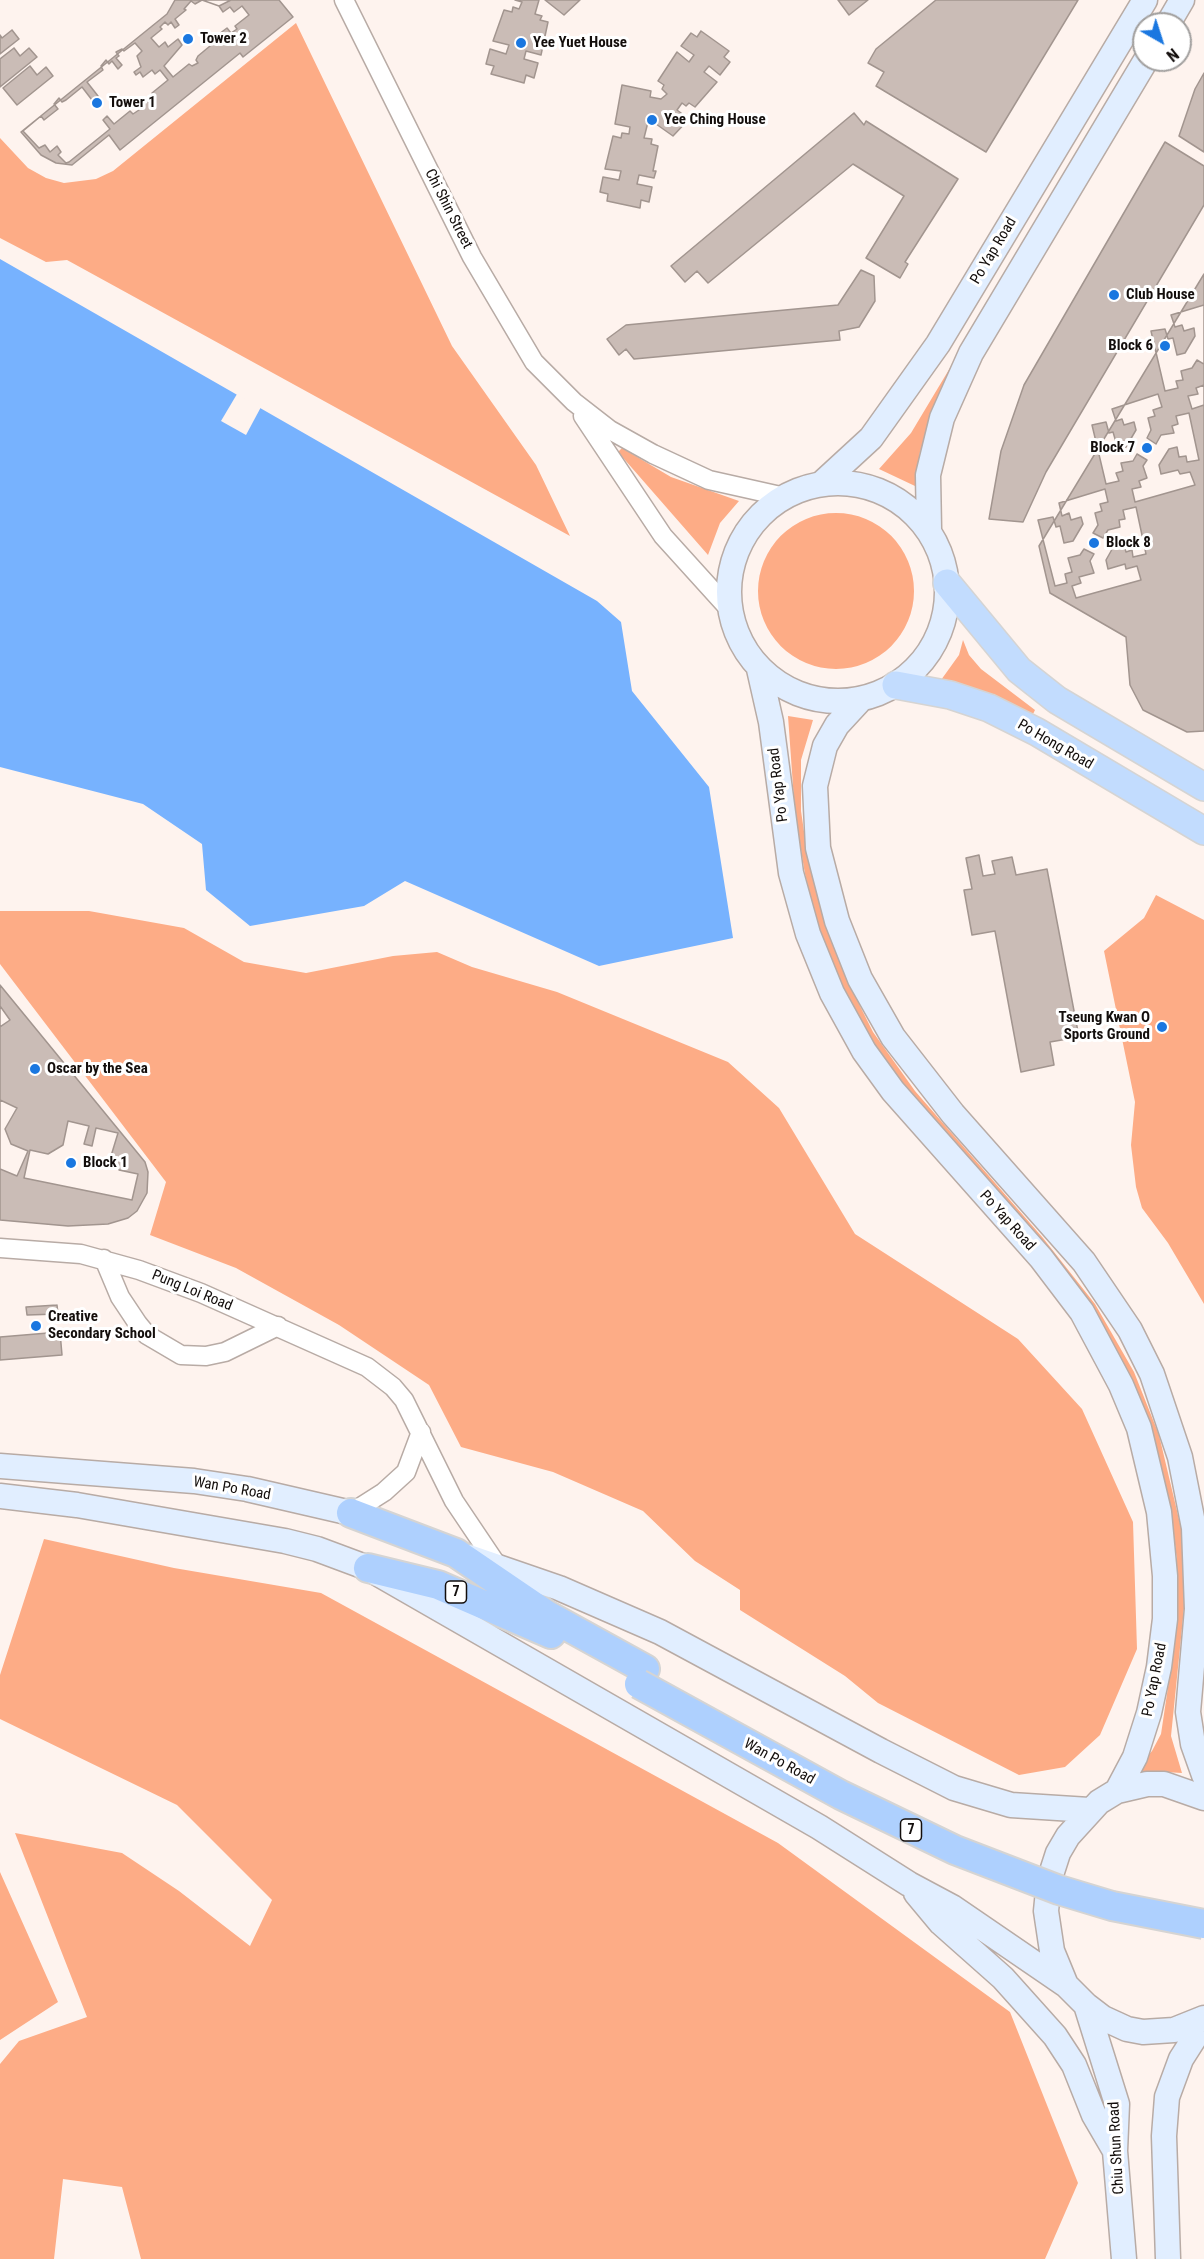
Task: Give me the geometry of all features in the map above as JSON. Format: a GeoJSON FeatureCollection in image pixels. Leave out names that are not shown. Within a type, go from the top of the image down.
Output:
{"type":"FeatureCollection","features":[{"type":"Feature","properties":{"kind":"highway","name":"Wan Po Road"},"geometry":{"type":"LineString","coordinates":[[351,1513],[456,1553],[642,1677],[841,1795],[955,1850],[1059,1890],[1112,1906],[1204,1924]]}},
{"type":"Feature","properties":{"kind":"highway","name":"Wan Po Road"},"geometry":{"type":"LineString","coordinates":[[368,1568],[438,1585],[469,1597],[642,1677],[965,1839],[1038,1869],[1091,1885],[1204,1911]]}},
{"type":"Feature","properties":{"kind":"main road","name":"Po Yap Road"},"geometry":{"type":"LineString","coordinates":[[821,484],[871,438],[939,344],[1144,0]]}},
{"type":"Feature","properties":{"kind":"main road","name":"Po Yap Road"},"geometry":{"type":"LineString","coordinates":[[929,530],[928,475],[942,417],[971,353],[1139,72]]}},
{"type":"Feature","properties":{"kind":"main road","name":"Po Yap Road"},"geometry":{"type":"LineString","coordinates":[[821,484],[859,484],[880,491],[906,507],[929,530],[941,555],[948,583],[946,613],[936,641],[919,665],[896,685],[861,699],[833,701],[806,697],[781,686],[759,669],[746,651],[736,632],[730,610],[730,577],[739,547],[759,518],[785,497],[821,484]]}},
{"type":"Feature","properties":{"kind":"main road"},"geometry":{"type":"LineString","coordinates":[[948,583],[1019,670],[1057,700],[1204,787]]}},
{"type":"Feature","properties":{"kind":"main road","name":"Po Yap Road"},"geometry":{"type":"LineString","coordinates":[[759,669],[771,722],[791,873],[808,934],[832,993],[864,1052],[893,1091],[1041,1258],[1082,1312],[1121,1384],[1139,1428],[1159,1512],[1165,1576],[1165,1619],[1159,1667],[1149,1713],[1135,1757],[1117,1791]]}},
{"type":"Feature","properties":{"kind":"main road","name":"Po Hong Road"},"geometry":{"type":"LineString","coordinates":[[896,685],[950,695],[989,708],[1036,732],[1204,831]]}},
{"type":"Feature","properties":{"kind":"main road","name":"Po Yap Road"},"geometry":{"type":"LineString","coordinates":[[861,699],[837,726],[825,746],[815,786],[818,848],[837,921],[860,979],[893,1037],[953,1114],[1084,1262],[1130,1330],[1152,1374],[1180,1457],[1194,1528],[1197,1609],[1188,1712],[1193,1744],[1204,1775]]}},
{"type":"Feature","properties":{"kind":"main road","name":"Wan Po Road"},"geometry":{"type":"LineString","coordinates":[[0,1466],[194,1481],[351,1513]]}},
{"type":"Feature","properties":{"kind":"main road","name":"Wan Po Road"},"geometry":{"type":"LineString","coordinates":[[0,1496],[77,1505],[285,1541],[317,1549],[368,1568],[808,1821],[909,1884],[952,1906],[1066,1985]]}},
{"type":"Feature","properties":{"kind":"main road","name":"Wan Po Road"},"geometry":{"type":"LineString","coordinates":[[456,1553],[497,1565],[603,1605],[660,1632],[871,1746],[954,1788],[1011,1805],[1089,1810]]}},
{"type":"Feature","properties":{"kind":"main road"},"geometry":{"type":"LineString","coordinates":[[1204,1797],[1164,1784],[1139,1785],[1117,1791],[1089,1810],[1068,1836],[1058,1853],[1047,1894],[1047,1930],[1057,1967],[1066,1985],[1086,2006],[1116,2025],[1143,2032],[1174,2030],[1204,2019]]}},
{"type":"Feature","properties":{"kind":"main road"},"geometry":{"type":"LineString","coordinates":[[909,1884],[941,1923],[1003,1978],[1055,2036],[1074,2065],[1094,2115],[1115,2151]]}},
{"type":"Feature","properties":{"kind":"main road","name":"Chiu Shun Road"},"geometry":{"type":"LineString","coordinates":[[1086,2006],[1117,2104],[1115,2151],[1124,2259]]}},
{"type":"Feature","properties":{"kind":"main road"},"geometry":{"type":"LineString","coordinates":[[1168,2259],[1164,2136],[1167,2097],[1181,2059],[1204,2023]]}},
{"type":"Feature","properties":{"kind":"street","name":"Chi Shin Street"},"geometry":{"type":"LineString","coordinates":[[344,0],[472,257],[534,362],[574,402],[610,430],[709,480],[785,497]]}},
{"type":"Feature","properties":{"kind":"street","name":"Chi Shin Street"},"geometry":{"type":"LineString","coordinates":[[574,402],[663,536],[730,610]]}},
{"type":"Feature","properties":{"kind":"street","name":"Pung Loi Road"},"geometry":{"type":"LineString","coordinates":[[0,1248],[104,1259],[201,1293],[353,1360],[381,1377],[404,1400],[454,1502],[497,1565]]}},
{"type":"Feature","properties":{"kind":"street"},"geometry":{"type":"LineString","coordinates":[[104,1259],[120,1297],[138,1324],[147,1335],[181,1355],[206,1356],[225,1352],[278,1326]]}},
{"type":"Feature","properties":{"kind":"street"},"geometry":{"type":"LineString","coordinates":[[351,1513],[384,1492],[406,1472],[421,1432]]}},
{"type":"Feature","properties":{"kind":"shaded area"},"geometry":{"type":"Polygon","coordinates":[[[296,23],[452,346],[536,465],[570,536],[67,260],[46,262],[0,238],[0,138],[28,168],[46,178],[64,183],[96,179],[113,171],[296,23]]]}},
{"type":"Feature","properties":{"kind":"shaded area"},"geometry":{"type":"Polygon","coordinates":[[[1132,64],[1132,72],[1135,72],[933,416],[920,452],[915,486],[879,469],[911,433],[1132,64]]]}},
{"type":"Feature","properties":{"kind":"shaded area"},"geometry":{"type":"Polygon","coordinates":[[[622,448],[671,477],[739,501],[720,523],[708,555],[618,452],[622,448]]]}},
{"type":"Feature","properties":{"kind":"shaded area"},"geometry":{"type":"Polygon","coordinates":[[[836,513],[866,519],[891,536],[908,561],[914,591],[908,621],[891,646],[866,663],[836,669],[806,663],[781,646],[764,621],[758,591],[764,561],[781,536],[806,519],[836,513]]]}},
{"type":"Feature","properties":{"kind":"shaded area"},"geometry":{"type":"Polygon","coordinates":[[[963,640],[969,655],[981,669],[1035,710],[1032,716],[941,680],[959,655],[963,640]]]}},
{"type":"Feature","properties":{"kind":"shaded area"},"geometry":{"type":"Polygon","coordinates":[[[788,716],[813,720],[801,760],[801,811],[806,845],[839,961],[873,1032],[915,1091],[1043,1238],[1095,1304],[1134,1372],[1159,1435],[1182,1532],[1186,1589],[1171,1736],[1182,1773],[1149,1771],[1132,1773],[1152,1751],[1161,1734],[1176,1634],[1177,1561],[1173,1528],[1167,1493],[1149,1428],[1005,1208],[880,1056],[839,981],[819,931],[805,874],[795,814],[788,716]]]}},
{"type":"Feature","properties":{"kind":"shaded area","name":"Tseung Kwan O Sports Ground"},"geometry":{"type":"Polygon","coordinates":[[[1156,895],[1204,920],[1204,1304],[1168,1243],[1142,1208],[1136,1187],[1131,1145],[1135,1102],[1104,951],[1144,918],[1156,895]]]}},
{"type":"Feature","properties":{"kind":"shaded area"},"geometry":{"type":"Polygon","coordinates":[[[0,911],[89,911],[184,928],[244,962],[306,973],[393,956],[437,952],[472,967],[557,992],[728,1062],[779,1108],[855,1234],[1018,1339],[1082,1409],[1133,1522],[1137,1649],[1100,1735],[1065,1767],[1019,1775],[878,1703],[845,1676],[740,1610],[740,1590],[695,1561],[643,1511],[553,1472],[461,1447],[429,1385],[339,1325],[236,1268],[150,1235],[166,1182],[0,964],[0,911]]]}},
{"type":"Feature","properties":{"kind":"shaded area"},"geometry":{"type":"Polygon","coordinates":[[[44,1539],[174,1568],[321,1593],[778,1843],[1010,2012],[1078,2183],[1045,2259],[141,2259],[122,2187],[63,2179],[54,2259],[0,2259],[0,2064],[19,2041],[87,2017],[15,1833],[122,1853],[179,1891],[250,1946],[272,1900],[177,1805],[0,1719],[0,1675],[44,1539]]]}},
{"type":"Feature","properties":{"kind":"shaded area"},"geometry":{"type":"Polygon","coordinates":[[[0,1872],[58,2002],[0,2040],[0,1872]]]}},
{"type":"Feature","properties":{"kind":"water"},"geometry":{"type":"Polygon","coordinates":[[[0,259],[597,601],[621,622],[632,691],[709,787],[733,938],[599,966],[405,881],[364,906],[250,926],[206,890],[202,844],[143,804],[0,767],[0,259]]]}},
{"type":"Feature","properties":{"kind":"pier"},"geometry":{"type":"Polygon","coordinates":[[[237,394],[261,407],[246,435],[221,421],[237,394]]]}},
{"type":"Feature","properties":{"kind":"building"},"geometry":{"type":"Polygon","coordinates":[[[175,0],[279,0],[293,17],[243,57],[240,53],[120,150],[109,135],[72,165],[56,163],[41,155],[21,132],[167,14],[175,0]]]}},
{"type":"Feature","properties":{"kind":"building","name":"Tower 2"},"geometry":{"type":"Polygon","coordinates":[[[202,0],[219,6],[223,12],[230,7],[234,12],[242,6],[249,15],[235,26],[237,29],[231,33],[227,28],[219,34],[224,39],[219,44],[216,41],[198,56],[196,60],[198,63],[192,66],[189,64],[173,77],[164,66],[182,45],[178,39],[168,47],[165,42],[159,47],[151,38],[162,29],[160,27],[165,22],[168,25],[171,22],[175,28],[179,25],[175,19],[186,10],[184,9],[191,1],[195,4],[202,0]]]}},
{"type":"Feature","properties":{"kind":"building"},"geometry":{"type":"Polygon","coordinates":[[[202,0],[231,0],[219,6],[202,0]]]}},
{"type":"Feature","properties":{"kind":"building","name":"Yee Yuet House"},"geometry":{"type":"Polygon","coordinates":[[[515,0],[539,0],[535,14],[542,16],[540,20],[548,22],[541,55],[526,51],[524,59],[538,63],[534,78],[526,75],[524,83],[491,74],[494,66],[486,64],[490,49],[506,54],[509,45],[493,41],[504,10],[512,12],[513,7],[519,9],[522,2],[515,0]]]}},
{"type":"Feature","properties":{"kind":"building","name":"Yee Yuet House"},"geometry":{"type":"Polygon","coordinates":[[[545,0],[580,0],[564,15],[545,0]]]}},
{"type":"Feature","properties":{"kind":"building"},"geometry":{"type":"Polygon","coordinates":[[[838,0],[868,0],[849,15],[838,0]]]}},
{"type":"Feature","properties":{"kind":"building"},"geometry":{"type":"Polygon","coordinates":[[[936,0],[1078,0],[986,152],[876,86],[884,72],[868,63],[876,49],[936,0]]]}},
{"type":"Feature","properties":{"kind":"building"},"geometry":{"type":"Polygon","coordinates":[[[12,30],[19,39],[0,54],[0,35],[2,38],[12,30]]]}},
{"type":"Feature","properties":{"kind":"building","name":"Yee Ching House"},"geometry":{"type":"Polygon","coordinates":[[[701,31],[729,51],[724,57],[730,62],[720,75],[709,66],[704,72],[717,82],[695,107],[689,103],[686,106],[682,103],[677,110],[689,119],[673,136],[656,124],[648,122],[644,138],[652,139],[651,144],[658,146],[653,171],[656,171],[654,178],[639,175],[637,184],[652,187],[649,202],[641,200],[640,208],[607,201],[608,194],[600,192],[603,177],[619,180],[621,171],[605,169],[613,136],[621,138],[622,133],[629,134],[630,127],[615,124],[622,85],[651,91],[650,97],[661,99],[667,94],[662,89],[664,85],[658,81],[677,52],[689,62],[694,55],[681,46],[691,33],[697,37],[701,31]]]}},
{"type":"Feature","properties":{"kind":"building","name":"Tower 1"},"geometry":{"type":"Polygon","coordinates":[[[135,43],[142,51],[137,56],[141,67],[134,72],[136,75],[140,72],[143,77],[152,70],[155,74],[160,70],[168,80],[152,93],[154,97],[149,102],[142,99],[138,102],[139,110],[133,114],[130,111],[114,124],[107,116],[103,120],[110,129],[66,163],[58,155],[61,152],[57,146],[50,152],[45,145],[39,148],[23,131],[41,116],[44,120],[58,109],[54,104],[59,98],[62,102],[82,87],[92,100],[98,96],[87,82],[103,70],[101,66],[106,60],[109,64],[112,61],[118,69],[122,65],[116,58],[119,56],[116,52],[122,49],[124,51],[135,43]]]}},
{"type":"Feature","properties":{"kind":"building"},"geometry":{"type":"Polygon","coordinates":[[[14,48],[20,56],[29,48],[37,57],[0,87],[0,59],[14,48]]]}},
{"type":"Feature","properties":{"kind":"building"},"geometry":{"type":"Polygon","coordinates":[[[30,66],[37,75],[46,67],[53,76],[17,105],[3,88],[30,66]]]}},
{"type":"Feature","properties":{"kind":"building"},"geometry":{"type":"Polygon","coordinates":[[[1204,73],[1204,152],[1179,136],[1195,89],[1204,73]]]}},
{"type":"Feature","properties":{"kind":"building"},"geometry":{"type":"Polygon","coordinates":[[[854,113],[864,125],[866,121],[958,179],[905,262],[908,264],[900,278],[866,258],[904,196],[853,164],[708,283],[697,271],[685,282],[671,266],[854,113]]]}},
{"type":"Feature","properties":{"kind":"building","name":"Club House"},"geometry":{"type":"Polygon","coordinates":[[[1165,142],[1204,166],[1204,205],[1046,472],[1023,522],[989,519],[1001,451],[1024,385],[1165,142]]]}},
{"type":"Feature","properties":{"kind":"building"},"geometry":{"type":"Polygon","coordinates":[[[861,270],[874,276],[875,301],[859,327],[839,331],[840,340],[634,359],[626,349],[619,355],[607,339],[626,325],[838,305],[861,270]]]}},
{"type":"Feature","properties":{"kind":"building"},"geometry":{"type":"Polygon","coordinates":[[[1204,274],[1204,731],[1187,732],[1143,710],[1130,685],[1126,637],[1050,593],[1039,546],[1204,274]]]}},
{"type":"Feature","properties":{"kind":"building","name":"Block 6"},"geometry":{"type":"Polygon","coordinates":[[[1204,305],[1204,364],[1197,360],[1192,368],[1181,371],[1183,380],[1176,381],[1178,388],[1165,391],[1151,331],[1165,329],[1168,339],[1173,338],[1177,355],[1185,353],[1195,336],[1194,328],[1184,331],[1182,325],[1175,327],[1171,315],[1204,305]]]}},
{"type":"Feature","properties":{"kind":"building"},"geometry":{"type":"Polygon","coordinates":[[[1204,385],[1204,405],[1192,409],[1188,396],[1198,394],[1196,388],[1204,385]]]}},
{"type":"Feature","properties":{"kind":"building","name":"Block 7"},"geometry":{"type":"Polygon","coordinates":[[[1158,394],[1162,407],[1153,410],[1155,416],[1148,418],[1151,430],[1147,438],[1156,444],[1161,435],[1174,433],[1172,426],[1178,424],[1176,416],[1189,413],[1199,460],[1187,462],[1186,456],[1179,457],[1177,447],[1169,449],[1159,465],[1161,474],[1178,470],[1180,474],[1190,472],[1195,485],[1135,502],[1132,489],[1141,487],[1139,481],[1147,478],[1143,466],[1147,460],[1137,454],[1133,461],[1121,463],[1123,471],[1116,473],[1119,481],[1106,484],[1092,425],[1106,422],[1109,433],[1113,432],[1118,449],[1126,447],[1136,430],[1134,422],[1124,425],[1122,419],[1116,421],[1112,409],[1158,394]]]}},
{"type":"Feature","properties":{"kind":"building","name":"Block 8"},"geometry":{"type":"Polygon","coordinates":[[[1105,489],[1108,502],[1100,504],[1102,511],[1095,513],[1098,525],[1093,533],[1103,538],[1108,530],[1120,527],[1119,520],[1125,519],[1123,510],[1136,507],[1146,554],[1133,557],[1132,550],[1126,552],[1123,542],[1115,544],[1106,560],[1108,569],[1125,564],[1126,569],[1137,566],[1141,580],[1076,598],[1072,586],[1081,583],[1079,577],[1094,573],[1090,561],[1094,554],[1084,549],[1080,555],[1068,558],[1072,572],[1065,574],[1067,583],[1055,586],[1038,520],[1053,517],[1056,527],[1060,526],[1064,543],[1073,541],[1083,524],[1081,517],[1071,520],[1069,513],[1062,516],[1059,503],[1105,489]]]}},
{"type":"Feature","properties":{"kind":"building"},"geometry":{"type":"Polygon","coordinates":[[[979,855],[983,876],[995,874],[992,861],[1012,857],[1016,875],[1047,869],[1079,1037],[1050,1042],[1054,1065],[1021,1072],[995,931],[972,935],[964,890],[972,889],[966,858],[979,855]]]}},
{"type":"Feature","properties":{"kind":"building","name":"Oscar by the Sea"},"geometry":{"type":"Polygon","coordinates":[[[0,985],[145,1162],[148,1172],[147,1193],[137,1211],[128,1218],[108,1224],[68,1226],[0,1220],[0,985]]]}},
{"type":"Feature","properties":{"kind":"building"},"geometry":{"type":"Polygon","coordinates":[[[0,1006],[10,1020],[0,1027],[0,1006]]]}},
{"type":"Feature","properties":{"kind":"building"},"geometry":{"type":"Polygon","coordinates":[[[0,1100],[17,1108],[5,1129],[11,1144],[28,1151],[17,1176],[0,1169],[0,1100]]]}},
{"type":"Feature","properties":{"kind":"building","name":"Block 1"},"geometry":{"type":"Polygon","coordinates":[[[68,1121],[89,1126],[84,1144],[92,1146],[96,1128],[118,1133],[111,1156],[119,1170],[138,1174],[132,1200],[24,1178],[30,1150],[48,1154],[63,1145],[68,1121]]]}},
{"type":"Feature","properties":{"kind":"building"},"geometry":{"type":"Polygon","coordinates":[[[57,1305],[58,1314],[27,1315],[26,1307],[57,1305]]]}},
{"type":"Feature","properties":{"kind":"building"},"geometry":{"type":"Polygon","coordinates":[[[60,1332],[62,1355],[0,1360],[0,1337],[60,1332]]]}},
{"type":"Feature","properties":{"kind":"place","name":"Tower 2"},"geometry":{"type":"Point","coordinates":[188,39]}},
{"type":"Feature","properties":{"kind":"place","name":"Yee Yuet House"},"geometry":{"type":"Point","coordinates":[521,43]}},
{"type":"Feature","properties":{"kind":"place","name":"Tower 1"},"geometry":{"type":"Point","coordinates":[97,103]}},
{"type":"Feature","properties":{"kind":"place","name":"Yee Ching House"},"geometry":{"type":"Point","coordinates":[652,120]}},
{"type":"Feature","properties":{"kind":"place","name":"Club House"},"geometry":{"type":"Point","coordinates":[1114,295]}},
{"type":"Feature","properties":{"kind":"place","name":"Block 6"},"geometry":{"type":"Point","coordinates":[1165,346]}},
{"type":"Feature","properties":{"kind":"place","name":"Block 7"},"geometry":{"type":"Point","coordinates":[1147,448]}},
{"type":"Feature","properties":{"kind":"place","name":"Block 8"},"geometry":{"type":"Point","coordinates":[1094,543]}},
{"type":"Feature","properties":{"kind":"place","name":"Tseung Kwan O Sports Ground"},"geometry":{"type":"Point","coordinates":[1162,1027]}},
{"type":"Feature","properties":{"kind":"place","name":"Oscar by the Sea"},"geometry":{"type":"Point","coordinates":[35,1069]}},
{"type":"Feature","properties":{"kind":"place","name":"Block 1"},"geometry":{"type":"Point","coordinates":[71,1163]}},
{"type":"Feature","properties":{"kind":"place","name":"Creative Secondary School"},"geometry":{"type":"Point","coordinates":[36,1326]}}]}
